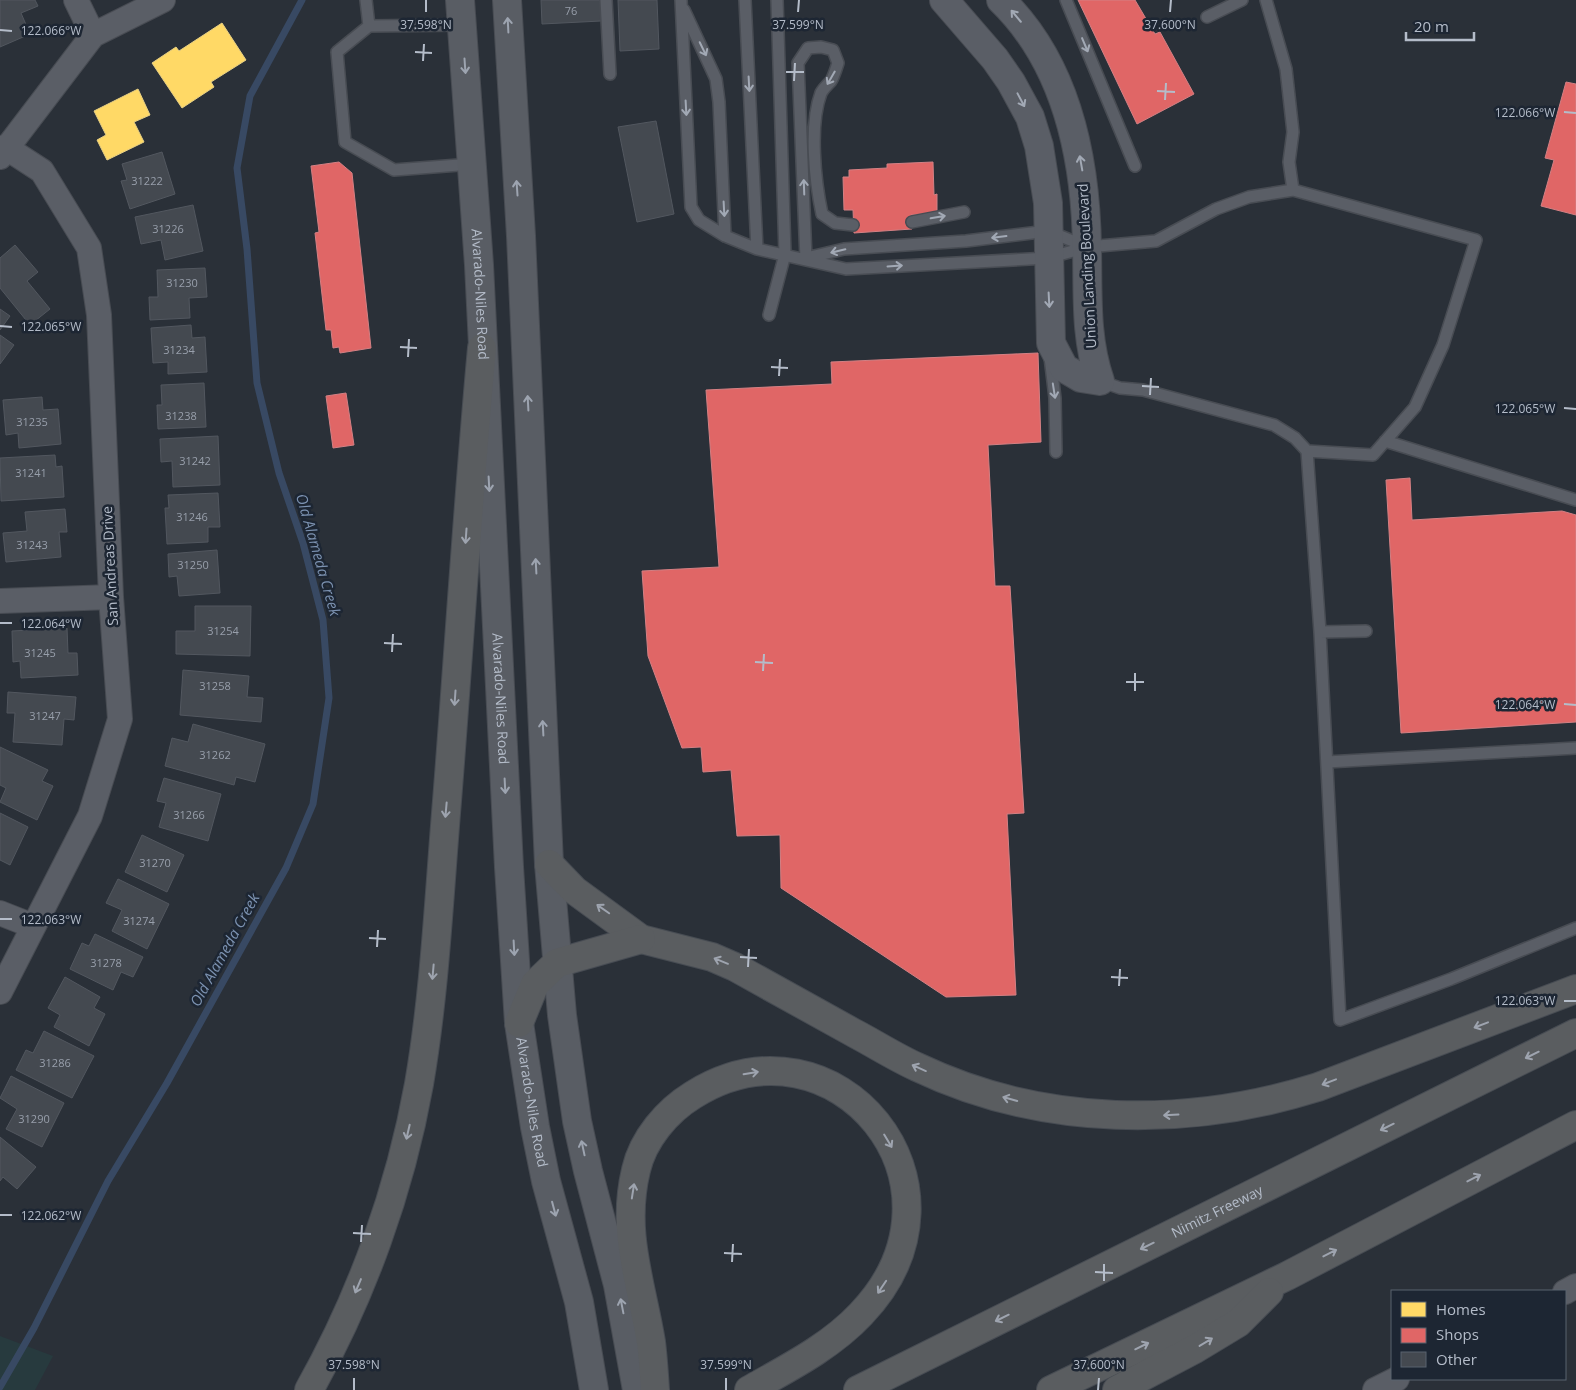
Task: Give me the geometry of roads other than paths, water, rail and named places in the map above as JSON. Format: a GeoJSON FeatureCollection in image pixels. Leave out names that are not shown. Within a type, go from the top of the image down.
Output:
{"type":"FeatureCollection","features":[{"type":"Feature","properties":{"kind":"highway"},"geometry":{"type":"LineString","coordinates":[[309,1390],[337,1335],[379,1235],[395,1186],[418,1085],[432,979],[482,348]]}},
{"type":"Feature","properties":{"kind":"highway"},"geometry":{"type":"LineString","coordinates":[[549,864],[574,890],[641,940],[712,957],[734,967],[917,1067],[964,1086],[1024,1103],[1060,1110],[1134,1117],[1212,1112],[1281,1098],[1318,1087],[1576,989]]}},
{"type":"Feature","properties":{"kind":"highway"},"geometry":{"type":"LineString","coordinates":[[520,1023],[535,984],[557,963],[641,940]]}},
{"type":"Feature","properties":{"kind":"highway","name":"Nimitz Freeway"},"geometry":{"type":"LineString","coordinates":[[858,1390],[1576,1033]]}},
{"type":"Feature","properties":{"kind":"highway"},"geometry":{"type":"LineString","coordinates":[[655,1390],[641,1349],[630,1239],[631,1197],[637,1168],[652,1135],[663,1120],[683,1101],[705,1087],[730,1077],[756,1072],[780,1072],[806,1076],[831,1086],[854,1100],[873,1118],[889,1140],[901,1164],[907,1191],[908,1218],[904,1244],[893,1270],[862,1314],[820,1348],[749,1390]]}},
{"type":"Feature","properties":{"kind":"highway"},"geometry":{"type":"LineString","coordinates":[[1051,1390],[1287,1276],[1576,1125]]}},
{"type":"Feature","properties":{"kind":"highway"},"geometry":{"type":"LineString","coordinates":[[1117,1390],[1238,1323],[1287,1276]]}},
{"type":"Feature","properties":{"kind":"main road"},"geometry":{"type":"LineString","coordinates":[[506,0],[522,256],[549,864],[557,963],[577,1121],[618,1285],[641,1349],[637,1390]]}},
{"type":"Feature","properties":{"kind":"main road","name":"Alvarado-Niles Road"},"geometry":{"type":"LineString","coordinates":[[461,13],[479,265],[508,857],[520,1023],[535,1127],[546,1180],[578,1302],[594,1382]]}},
{"type":"Feature","properties":{"kind":"street"},"geometry":{"type":"LineString","coordinates":[[76,0],[93,35]]}},
{"type":"Feature","properties":{"kind":"street"},"geometry":{"type":"LineString","coordinates":[[3,152],[93,35],[163,0]]}},
{"type":"Feature","properties":{"kind":"street"},"geometry":{"type":"LineString","coordinates":[[944,0],[995,59],[1011,82],[1030,117],[1045,178],[1051,343],[1064,368],[1081,378],[1100,381]]}},
{"type":"Feature","properties":{"kind":"street","name":"Union Landing Boulevard"},"geometry":{"type":"LineString","coordinates":[[1001,0],[1017,15],[1041,50],[1072,126],[1081,163],[1087,247],[1089,341],[1100,381]]}},
{"type":"Feature","properties":{"kind":"street","name":"San Andreas Drive"},"geometry":{"type":"LineString","coordinates":[[0,992],[90,816],[120,719],[111,597],[99,315],[89,248],[42,170],[3,152]]}},
{"type":"Feature","properties":{"kind":"street"},"geometry":{"type":"LineString","coordinates":[[0,601],[111,597]]}},
{"type":"Feature","properties":{"kind":"street"},"geometry":{"type":"LineString","coordinates":[[0,913],[33,926]]}},
{"type":"Feature","properties":{"kind":"street"},"geometry":{"type":"LineString","coordinates":[[1375,1390],[1395,1380]]}},
{"type":"Feature","properties":{"kind":"lane"},"geometry":{"type":"LineString","coordinates":[[366,0],[369,26]]}},
{"type":"Feature","properties":{"kind":"lane"},"geometry":{"type":"LineString","coordinates":[[606,0],[610,74]]}},
{"type":"Feature","properties":{"kind":"lane"},"geometry":{"type":"LineString","coordinates":[[745,0],[756,249]]}},
{"type":"Feature","properties":{"kind":"lane"},"geometry":{"type":"LineString","coordinates":[[769,315],[785,254],[777,0]]}},
{"type":"Feature","properties":{"kind":"lane"},"geometry":{"type":"LineString","coordinates":[[1066,0],[1135,166]]}},
{"type":"Feature","properties":{"kind":"lane"},"geometry":{"type":"LineString","coordinates":[[1207,17],[1242,0]]}},
{"type":"Feature","properties":{"kind":"lane"},"geometry":{"type":"LineString","coordinates":[[1266,0],[1286,69],[1293,132],[1289,162],[1293,190]]}},
{"type":"Feature","properties":{"kind":"lane"},"geometry":{"type":"LineString","coordinates":[[681,3],[716,79],[719,102],[725,236]]}},
{"type":"Feature","properties":{"kind":"lane"},"geometry":{"type":"LineString","coordinates":[[681,3],[691,207],[699,220],[725,236],[756,249],[806,258],[846,269],[1048,258],[1087,247],[1156,241],[1216,209],[1249,197],[1293,190],[1476,240],[1443,345],[1415,407],[1373,455],[1307,452]]}},
{"type":"Feature","properties":{"kind":"lane"},"geometry":{"type":"LineString","coordinates":[[461,13],[369,26],[337,52],[345,142],[394,170],[472,164]]}},
{"type":"Feature","properties":{"kind":"lane"},"geometry":{"type":"LineString","coordinates":[[806,258],[798,63],[808,48],[822,47],[833,50],[838,63],[832,79],[821,92],[815,131],[817,190],[822,214],[835,223],[853,225]]}},
{"type":"Feature","properties":{"kind":"lane"},"geometry":{"type":"LineString","coordinates":[[912,222],[964,212]]}},
{"type":"Feature","properties":{"kind":"lane"},"geometry":{"type":"LineString","coordinates":[[806,258],[844,249],[966,241],[1048,231],[1087,247]]}},
{"type":"Feature","properties":{"kind":"lane"},"geometry":{"type":"LineString","coordinates":[[1051,343],[1050,369],[1055,398],[1056,452]]}},
{"type":"Feature","properties":{"kind":"lane"},"geometry":{"type":"LineString","coordinates":[[1100,381],[1120,388],[1162,395],[1274,425],[1295,438],[1307,452],[1320,632],[1340,1020],[1451,979],[1576,928]]}},
{"type":"Feature","properties":{"kind":"lane"},"geometry":{"type":"LineString","coordinates":[[1385,441],[1576,500]]}},
{"type":"Feature","properties":{"kind":"lane"},"geometry":{"type":"LineString","coordinates":[[1320,632],[1366,631]]}},
{"type":"Feature","properties":{"kind":"lane"},"geometry":{"type":"LineString","coordinates":[[1326,762],[1576,748]]}},
{"type":"Feature","properties":{"kind":"waterway","name":"Old Alameda Creek"},"geometry":{"type":"LineString","coordinates":[[0,1387],[34,1328],[108,1181],[167,1083],[286,868],[313,804],[329,698],[323,620],[303,543],[279,473],[257,383],[247,249],[237,168],[250,96],[302,0]]}}]}
